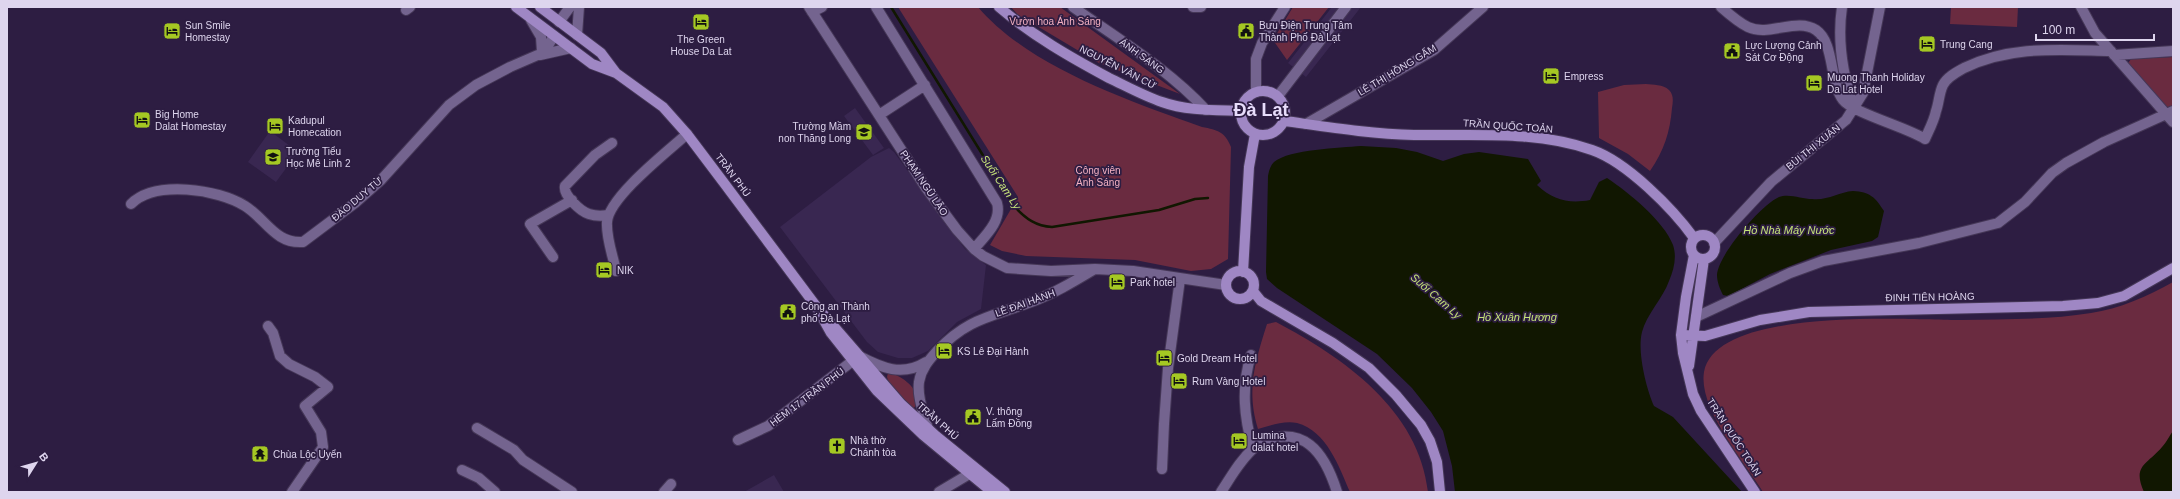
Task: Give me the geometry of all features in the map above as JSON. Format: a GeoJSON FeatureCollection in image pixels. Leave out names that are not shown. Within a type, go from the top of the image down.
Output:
{"type":"FeatureCollection","features":[{"type":"Feature","properties":{"kind":"main road","name":"TRẦN PHÚ"},"geometry":{"type":"LineString","coordinates":[[516,7],[592,64],[616,73],[663,108],[687,134],[816,306],[837,328],[856,359],[901,404],[926,432],[973,472],[992,492]]}},
{"type":"Feature","properties":{"kind":"main road","name":"TRẦN PHÚ"},"geometry":{"type":"LineString","coordinates":[[540,7],[602,53],[616,73]]}},
{"type":"Feature","properties":{"kind":"main road","name":"NGUYỄN VĂN CỪ"},"geometry":{"type":"LineString","coordinates":[[999,7],[1024,28],[1044,42],[1130,88],[1162,102],[1206,110],[1241,111]]}},
{"type":"Feature","properties":{"kind":"main road"},"geometry":{"type":"LineString","coordinates":[[554,36],[560,22]]}},
{"type":"Feature","properties":{"kind":"main road"},"geometry":{"type":"LineString","coordinates":[[1268,91],[1278,96],[1285,108],[1285,121],[1281,127],[1269,135],[1255,134],[1244,125],[1241,111],[1246,99],[1256,92],[1268,91]]}},
{"type":"Feature","properties":{"kind":"main road","name":"TRẦN QUỐC TOẢN"},"geometry":{"type":"LineString","coordinates":[[1285,121],[1335,129],[1414,135],[1490,135],[1555,141],[1593,150],[1622,167],[1683,222],[1694,238]]}},
{"type":"Feature","properties":{"kind":"main road"},"geometry":{"type":"LineString","coordinates":[[1243,272],[1249,166],[1255,134]]}},
{"type":"Feature","properties":{"kind":"main road"},"geometry":{"type":"LineString","coordinates":[[1706,236],[1714,243],[1714,251],[1704,259],[1694,255],[1691,248],[1694,238],[1706,236]]}},
{"type":"Feature","properties":{"kind":"main road","name":"TRẦN QUỐC TOẢN"},"geometry":{"type":"LineString","coordinates":[[1694,255],[1686,297],[1682,335],[1683,353],[1694,394],[1701,411],[1755,492]]}},
{"type":"Feature","properties":{"kind":"main road","name":"TRẦN QUỐC TOẢN"},"geometry":{"type":"LineString","coordinates":[[1688,372],[1704,259]]}},
{"type":"Feature","properties":{"kind":"main road","name":"ĐINH TIÊN HOÀNG"},"geometry":{"type":"LineString","coordinates":[[1682,335],[1692,337],[1722,332],[1760,320],[1809,312],[2063,306],[2098,303],[2124,296],[2173,268]]}},
{"type":"Feature","properties":{"kind":"main road"},"geometry":{"type":"LineString","coordinates":[[1243,272],[1253,279],[1253,291],[1248,298],[1239,300],[1232,297],[1226,285],[1231,274],[1243,272]]}},
{"type":"Feature","properties":{"kind":"main road"},"geometry":{"type":"LineString","coordinates":[[1253,291],[1261,301],[1333,343],[1369,368],[1396,394],[1421,425],[1430,441],[1437,462],[1440,492]]}},
{"type":"Feature","properties":{"kind":"main road","name":"TRẦN PHÚ"},"geometry":{"type":"LineString","coordinates":[[973,472],[1005,492]]}},
{"type":"Feature","properties":{"kind":"street"},"geometry":{"type":"LineString","coordinates":[[560,22],[570,7]]}},
{"type":"Feature","properties":{"kind":"street"},"geometry":{"type":"LineString","coordinates":[[577,35],[579,7]]}},
{"type":"Feature","properties":{"kind":"street"},"geometry":{"type":"LineString","coordinates":[[811,9],[822,7]]}},
{"type":"Feature","properties":{"kind":"street"},"geometry":{"type":"LineString","coordinates":[[876,7],[997,203],[999,214],[974,249]]}},
{"type":"Feature","properties":{"kind":"street","name":"ÁNH SÁNG"},"geometry":{"type":"LineString","coordinates":[[1073,7],[1158,67],[1193,96],[1206,110]]}},
{"type":"Feature","properties":{"kind":"street"},"geometry":{"type":"LineString","coordinates":[[1193,7],[1201,7]]}},
{"type":"Feature","properties":{"kind":"street"},"geometry":{"type":"LineString","coordinates":[[1256,92],[1256,59],[1262,43],[1285,7]]}},
{"type":"Feature","properties":{"kind":"street"},"geometry":{"type":"LineString","coordinates":[[1278,96],[1346,7]]}},
{"type":"Feature","properties":{"kind":"street","name":"LÊ THỊ HỒNG GẤM"},"geometry":{"type":"LineString","coordinates":[[1306,124],[1434,50],[1483,7]]}},
{"type":"Feature","properties":{"kind":"street"},"geometry":{"type":"LineString","coordinates":[[1721,7],[1749,28],[1767,30],[1807,26],[1821,33],[1828,51],[1836,90],[1844,102],[1854,108],[1925,139],[1936,112],[1943,84],[1957,72],[1991,56],[2013,52],[2063,50],[2112,53],[2173,51]]}},
{"type":"Feature","properties":{"kind":"street"},"geometry":{"type":"LineString","coordinates":[[1842,7],[1839,30],[1845,78],[1854,108]]}},
{"type":"Feature","properties":{"kind":"street","name":"BÙI THỊ XUÂN"},"geometry":{"type":"LineString","coordinates":[[1714,243],[1771,182],[1838,128],[1854,108],[1862,93],[1866,80],[1880,7]]}},
{"type":"Feature","properties":{"kind":"street"},"geometry":{"type":"LineString","coordinates":[[1696,317],[1790,273],[1823,260],[1918,243],[1998,223],[2025,202],[2052,173],[2066,163],[2104,142],[2171,116],[2095,33],[2081,7]]}},
{"type":"Feature","properties":{"kind":"street","name":"PHẠM NGŨ LÃO"},"geometry":{"type":"LineString","coordinates":[[811,9],[926,188],[957,230],[974,249],[991,261],[1007,268],[1051,271],[1095,269]]}},
{"type":"Feature","properties":{"kind":"street"},"geometry":{"type":"LineString","coordinates":[[528,15],[541,37],[538,54]]}},
{"type":"Feature","properties":{"kind":"street"},"geometry":{"type":"LineString","coordinates":[[538,54],[554,36]]}},
{"type":"Feature","properties":{"kind":"street"},"geometry":{"type":"LineString","coordinates":[[538,54],[571,48]]}},
{"type":"Feature","properties":{"kind":"street","name":"ĐÀO DUY TỪ"},"geometry":{"type":"LineString","coordinates":[[131,204],[138,198],[153,192],[194,190],[214,194],[246,207],[277,236],[295,243],[303,242],[355,203],[381,180],[450,105],[476,85],[538,54]]}},
{"type":"Feature","properties":{"kind":"street"},"geometry":{"type":"LineString","coordinates":[[879,115],[925,85]]}},
{"type":"Feature","properties":{"kind":"street"},"geometry":{"type":"LineString","coordinates":[[616,271],[607,224],[608,215],[612,206],[634,182],[687,134]]}},
{"type":"Feature","properties":{"kind":"street"},"geometry":{"type":"LineString","coordinates":[[608,215],[588,214],[566,194],[565,186],[595,155],[612,143]]}},
{"type":"Feature","properties":{"kind":"street"},"geometry":{"type":"LineString","coordinates":[[553,257],[530,224],[572,200]]}},
{"type":"Feature","properties":{"kind":"street"},"geometry":{"type":"LineString","coordinates":[[1095,269],[1133,271],[1226,285]]}},
{"type":"Feature","properties":{"kind":"street","name":"LÊ ĐẠI HÀNH"},"geometry":{"type":"LineString","coordinates":[[926,432],[919,382],[921,372],[928,361],[948,340],[964,326],[1057,291],[1095,269]]}},
{"type":"Feature","properties":{"kind":"street"},"geometry":{"type":"LineString","coordinates":[[1162,469],[1168,368],[1180,279]]}},
{"type":"Feature","properties":{"kind":"street"},"geometry":{"type":"LineString","coordinates":[[268,326],[273,333],[280,356],[289,364],[315,377],[328,387],[306,406],[321,432],[323,447],[292,492]]}},
{"type":"Feature","properties":{"kind":"street"},"geometry":{"type":"LineString","coordinates":[[1251,355],[1244,384],[1245,414],[1253,449]]}},
{"type":"Feature","properties":{"kind":"street","name":"LÊ ĐẠI HÀNH"},"geometry":{"type":"LineString","coordinates":[[856,359],[885,368],[907,371],[928,361]]}},
{"type":"Feature","properties":{"kind":"street","name":"HẺM 17 TRẦN PHÚ"},"geometry":{"type":"LineString","coordinates":[[738,440],[768,426],[780,416],[804,401],[856,359]]}},
{"type":"Feature","properties":{"kind":"street"},"geometry":{"type":"LineString","coordinates":[[477,428],[514,450],[523,460],[572,492]]}},
{"type":"Feature","properties":{"kind":"street"},"geometry":{"type":"LineString","coordinates":[[1221,492],[1237,467],[1253,449],[1265,440],[1278,436],[1294,438],[1310,445],[1321,458],[1337,492]]}},
{"type":"Feature","properties":{"kind":"street"},"geometry":{"type":"LineString","coordinates":[[462,470],[479,478],[496,492]]}},
{"type":"Feature","properties":{"kind":"street"},"geometry":{"type":"LineString","coordinates":[[940,492],[973,472]]}},
{"type":"Feature","properties":{"kind":"street"},"geometry":{"type":"LineString","coordinates":[[664,492],[671,484]]}},
{"type":"Feature","properties":{"kind":"shaded area"},"geometry":{"type":"Polygon","coordinates":[[[1332,7],[1361,7],[1306,77],[1288,63],[1332,7]]]}},
{"type":"Feature","properties":{"kind":"shaded area","name":"Trường Mầm non Thăng Long"},"geometry":{"type":"Polygon","coordinates":[[[855,108],[884,148],[873,155],[844,116],[855,108]]]}},
{"type":"Feature","properties":{"kind":"shaded area","name":"Trường Tiểu Học Mê Linh 2"},"geometry":{"type":"Polygon","coordinates":[[[270,131],[298,152],[276,182],[248,162],[270,131]]]}},
{"type":"Feature","properties":{"kind":"shaded area"},"geometry":{"type":"Polygon","coordinates":[[[889,148],[894,152],[965,249],[986,265],[981,309],[957,322],[928,351],[912,358],[898,358],[878,352],[867,342],[780,227],[871,157],[889,148]]]}},
{"type":"Feature","properties":{"kind":"shaded area"},"geometry":{"type":"Polygon","coordinates":[[[774,475],[784,492],[744,492],[774,475]]]}},
{"type":"Feature","properties":{"kind":"green space","name":"Công viên Ánh Sáng"},"geometry":{"type":"Polygon","coordinates":[[[898,7],[978,7],[999,28],[1024,47],[1082,80],[1143,106],[1220,132],[1229,142],[1231,147],[1228,259],[1211,269],[1191,271],[1135,260],[1026,256],[1002,251],[990,245],[1018,197],[898,7]]]}},
{"type":"Feature","properties":{"kind":"green space","name":"Vườn hoa Ánh Sáng"},"geometry":{"type":"Polygon","coordinates":[[[1011,7],[1060,7],[1180,94],[1099,63],[1017,14],[1011,7]]]}},
{"type":"Feature","properties":{"kind":"green space"},"geometry":{"type":"Polygon","coordinates":[[[1293,7],[1329,7],[1287,60],[1273,40],[1293,7]]]}},
{"type":"Feature","properties":{"kind":"green space"},"geometry":{"type":"Polygon","coordinates":[[[1951,7],[2018,7],[2017,27],[1950,24],[1951,7]]]}},
{"type":"Feature","properties":{"kind":"green space"},"geometry":{"type":"Polygon","coordinates":[[[2173,57],[2173,109],[2168,110],[2126,66],[2131,59],[2173,57]]]}},
{"type":"Feature","properties":{"kind":"green space"},"geometry":{"type":"Polygon","coordinates":[[[1624,85],[1658,85],[1667,88],[1671,92],[1673,99],[1670,125],[1666,141],[1650,171],[1628,154],[1599,138],[1598,92],[1624,85]]]}},
{"type":"Feature","properties":{"kind":"green space"},"geometry":{"type":"Polygon","coordinates":[[[2173,282],[2173,492],[1763,492],[1734,450],[1715,418],[1708,402],[1704,386],[1704,372],[1716,351],[1742,336],[1777,327],[1818,321],[1860,319],[1961,320],[2042,318],[2075,315],[2102,311],[2123,305],[2173,282]]]}},
{"type":"Feature","properties":{"kind":"green space"},"geometry":{"type":"Polygon","coordinates":[[[1276,322],[1302,336],[1352,370],[1374,390],[1394,412],[1410,436],[1422,463],[1428,492],[1350,492],[1331,451],[1316,434],[1307,427],[1297,423],[1287,422],[1258,429],[1254,415],[1252,389],[1256,364],[1267,324],[1276,322]]]}},
{"type":"Feature","properties":{"kind":"green space"},"geometry":{"type":"Polygon","coordinates":[[[888,373],[900,377],[912,387],[917,398],[916,404],[912,410],[908,409],[890,383],[887,377],[888,373]]]}},
{"type":"Feature","properties":{"kind":"water","name":"Hồ Xuân Hương"},"geometry":{"type":"Polygon","coordinates":[[[1361,146],[1396,148],[1417,152],[1443,161],[1464,154],[1479,152],[1528,159],[1541,181],[1537,185],[1549,194],[1568,201],[1590,200],[1599,182],[1607,178],[1625,191],[1654,217],[1662,226],[1673,245],[1675,258],[1674,268],[1669,281],[1663,294],[1647,319],[1642,332],[1641,359],[1645,380],[1654,406],[1673,417],[1742,492],[1455,492],[1452,466],[1443,431],[1431,412],[1412,388],[1377,354],[1277,288],[1267,279],[1268,176],[1274,162],[1291,154],[1361,146]]]}},
{"type":"Feature","properties":{"kind":"water","name":"Hồ Nhà Máy Nước"},"geometry":{"type":"Polygon","coordinates":[[[1853,191],[1872,196],[1884,211],[1878,237],[1872,241],[1831,250],[1770,274],[1728,296],[1723,295],[1718,283],[1717,275],[1719,266],[1732,244],[1752,220],[1771,202],[1783,196],[1823,199],[1853,191]]]}},
{"type":"Feature","properties":{"kind":"water"},"geometry":{"type":"Polygon","coordinates":[[[2173,431],[2173,492],[2144,492],[2141,483],[2140,471],[2164,445],[2173,431]]]}},
{"type":"Feature","properties":{"kind":"waterway","name":"Suối Cam Ly"},"geometry":{"type":"LineString","coordinates":[[891,7],[1015,207],[1032,221],[1041,225],[1052,227],[1159,210],[1195,199],[1208,198]]}},
{"type":"Feature","properties":{"kind":"place","name":"The Green House Da Lat"},"geometry":{"type":"Point","coordinates":[701,22]}},
{"type":"Feature","properties":{"kind":"place","name":"Sun Smile Homestay"},"geometry":{"type":"Point","coordinates":[172,31]}},
{"type":"Feature","properties":{"kind":"place","name":"Bưu Điện Trung Tâm Thành Phố Đà Lạt"},"geometry":{"type":"Point","coordinates":[1246,31]}},
{"type":"Feature","properties":{"kind":"place","name":"Trung Cang"},"geometry":{"type":"Point","coordinates":[1927,44]}},
{"type":"Feature","properties":{"kind":"place","name":"Lực Lượng Cảnh Sát Cơ Động"},"geometry":{"type":"Point","coordinates":[1732,51]}},
{"type":"Feature","properties":{"kind":"place","name":"Empress"},"geometry":{"type":"Point","coordinates":[1551,76]}},
{"type":"Feature","properties":{"kind":"place","name":"Muong Thanh Holiday Da Lat Hotel"},"geometry":{"type":"Point","coordinates":[1814,83]}},
{"type":"Feature","properties":{"kind":"place","name":"Big Home Dalat Homestay"},"geometry":{"type":"Point","coordinates":[142,120]}},
{"type":"Feature","properties":{"kind":"place","name":"Kadupul Homecation"},"geometry":{"type":"Point","coordinates":[275,126]}},
{"type":"Feature","properties":{"kind":"place","name":"Trường Mầm non Thăng Long"},"geometry":{"type":"Point","coordinates":[864,132]}},
{"type":"Feature","properties":{"kind":"place","name":"Trường Tiểu Học Mê Linh 2"},"geometry":{"type":"Point","coordinates":[273,157]}},
{"type":"Feature","properties":{"kind":"place","name":"NIK"},"geometry":{"type":"Point","coordinates":[604,270]}},
{"type":"Feature","properties":{"kind":"place","name":"Park hotel"},"geometry":{"type":"Point","coordinates":[1117,282]}},
{"type":"Feature","properties":{"kind":"place","name":"Công an Thành phố Đà Lạt"},"geometry":{"type":"Point","coordinates":[788,312]}},
{"type":"Feature","properties":{"kind":"place","name":"KS Lê Đại Hành"},"geometry":{"type":"Point","coordinates":[944,351]}},
{"type":"Feature","properties":{"kind":"place","name":"Gold Dream Hotel"},"geometry":{"type":"Point","coordinates":[1164,358]}},
{"type":"Feature","properties":{"kind":"place","name":"Rum Vàng Hotel"},"geometry":{"type":"Point","coordinates":[1179,381]}},
{"type":"Feature","properties":{"kind":"place","name":"V. thông Lấm Đồng"},"geometry":{"type":"Point","coordinates":[973,417]}},
{"type":"Feature","properties":{"kind":"place","name":"Lumina dalat hotel"},"geometry":{"type":"Point","coordinates":[1239,441]}},
{"type":"Feature","properties":{"kind":"place","name":"Nhà thờ Chánh tòa"},"geometry":{"type":"Point","coordinates":[837,446]}},
{"type":"Feature","properties":{"kind":"place","name":"Chùa Lộc Uyển"},"geometry":{"type":"Point","coordinates":[260,454]}},
{"type":"Feature","properties":{"kind":"district","name":"Đà Lạt"},"geometry":{"type":"Point","coordinates":[1261,110]}}]}
